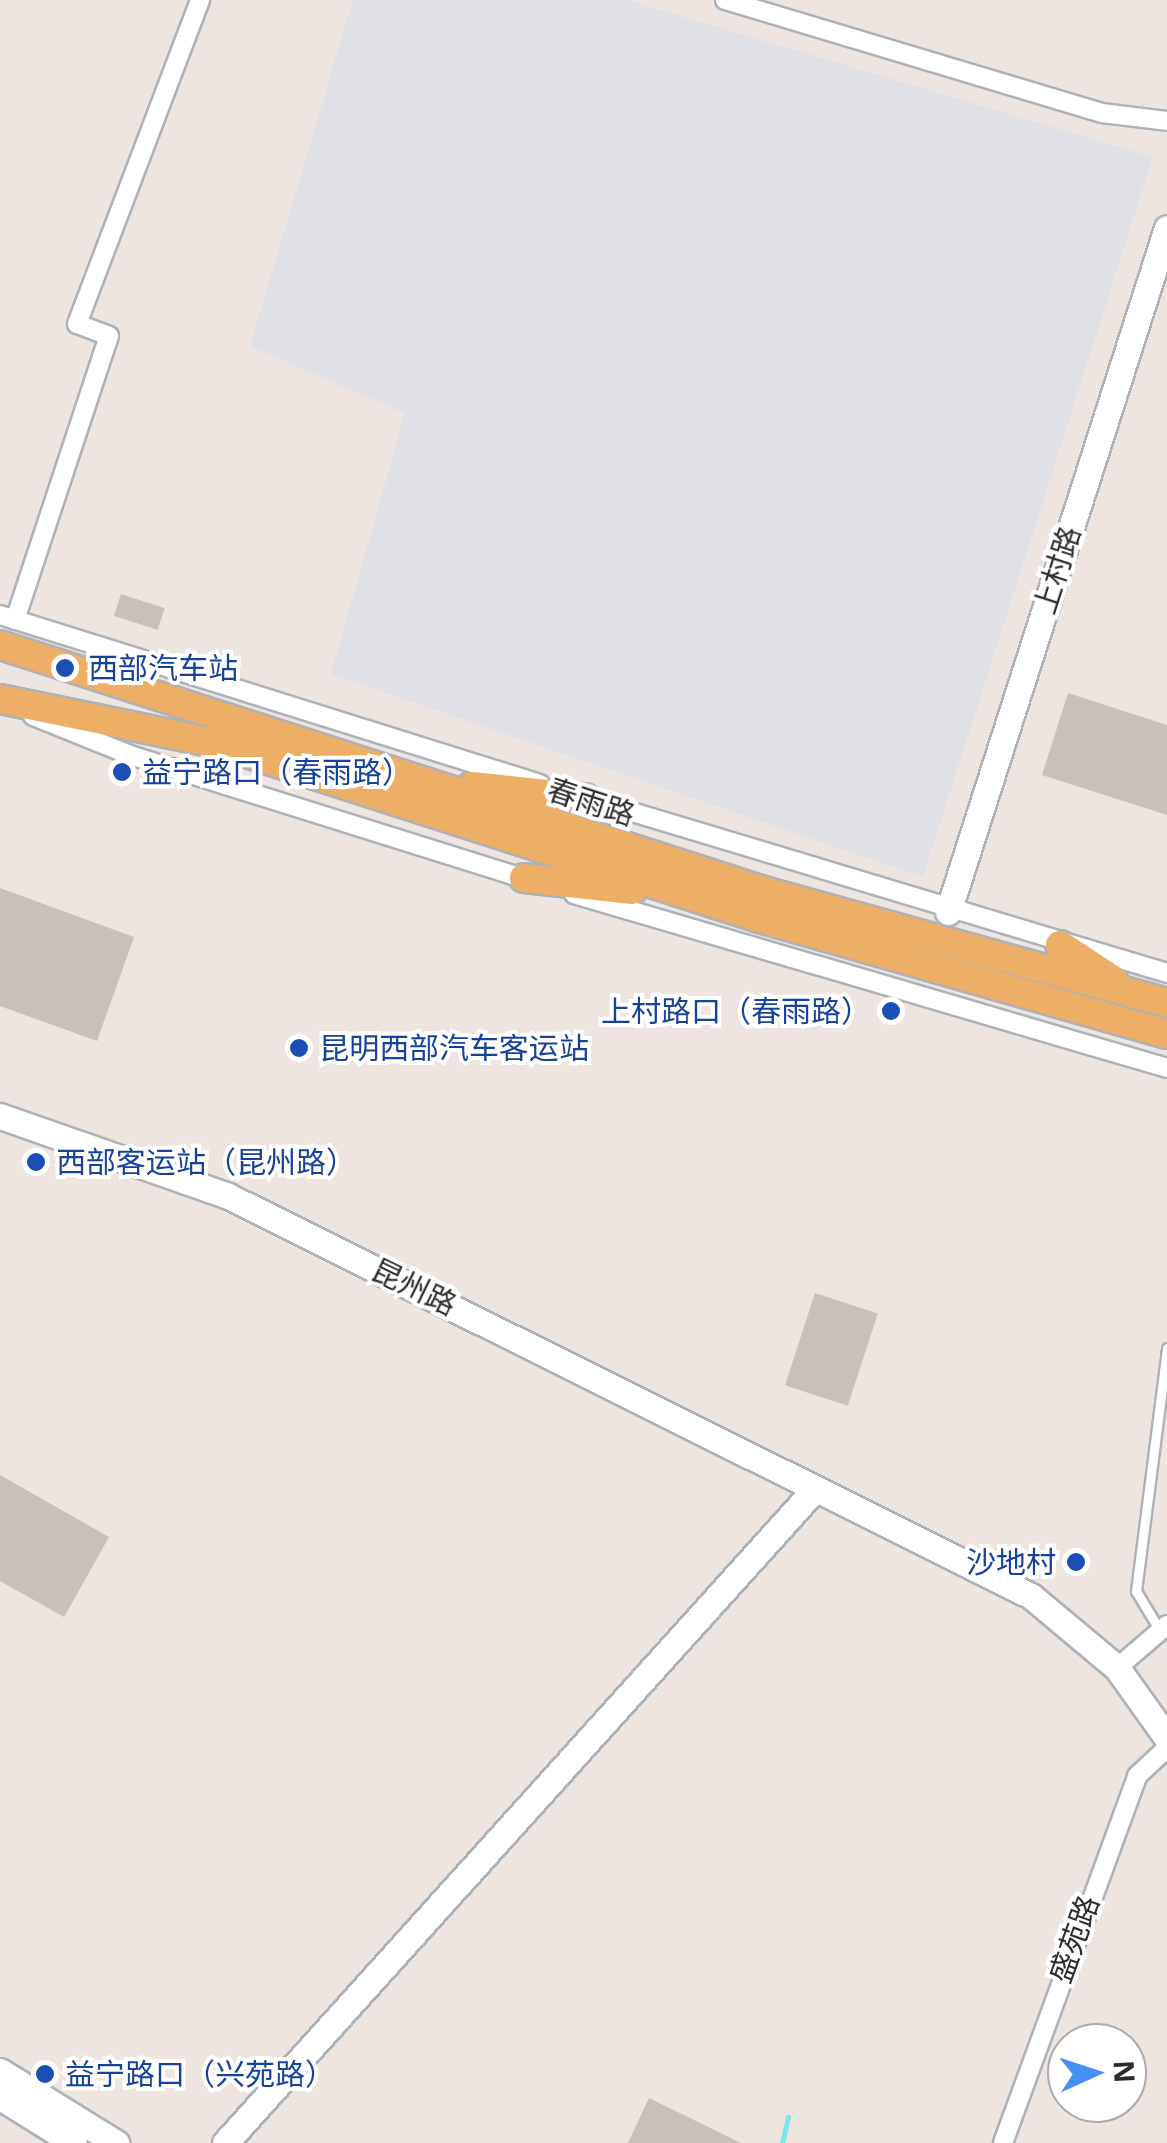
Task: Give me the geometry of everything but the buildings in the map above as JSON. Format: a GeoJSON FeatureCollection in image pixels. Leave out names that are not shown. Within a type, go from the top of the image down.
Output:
{"type":"FeatureCollection","features":[{"type":"Feature","properties":{"kind":"main road","name":"上村路"},"geometry":{"type":"LineString","coordinates":[[948,912],[1167,228]]}},
{"type":"Feature","properties":{"kind":"main road","name":"春雨路"},"geometry":{"type":"LineString","coordinates":[[0,646],[400,778],[1167,1002]]}},
{"type":"Feature","properties":{"kind":"main road","name":"春雨路"},"geometry":{"type":"LineString","coordinates":[[0,700],[215,744],[693,897],[1167,1034]]}},
{"type":"Feature","properties":{"kind":"main road"},"geometry":{"type":"LineString","coordinates":[[400,778],[585,798]]}},
{"type":"Feature","properties":{"kind":"main road"},"geometry":{"type":"LineString","coordinates":[[524,878],[693,897]]}},
{"type":"Feature","properties":{"kind":"main road"},"geometry":{"type":"LineString","coordinates":[[1060,945],[1135,995]]}},
{"type":"Feature","properties":{"kind":"main road","name":"昆州路"},"geometry":{"type":"LineString","coordinates":[[0,1116],[228,1196],[1032,1596],[1123,1662],[1167,1708]]}},
{"type":"Feature","properties":{"kind":"main road"},"geometry":{"type":"LineString","coordinates":[[225,2143],[815,1489]]}},
{"type":"Feature","properties":{"kind":"main road","name":"昆州路"},"geometry":{"type":"LineString","coordinates":[[1123,1662],[1167,1738]]}},
{"type":"Feature","properties":{"kind":"main road"},"geometry":{"type":"LineString","coordinates":[[0,2070],[116,2143]]}},
{"type":"Feature","properties":{"kind":"main road"},"geometry":{"type":"LineString","coordinates":[[0,2097],[74,2143]]}},
{"type":"Feature","properties":{"kind":"street"},"geometry":{"type":"LineString","coordinates":[[200,0],[77,324],[110,336],[7,618],[948,912],[1167,974]]}},
{"type":"Feature","properties":{"kind":"street"},"geometry":{"type":"LineString","coordinates":[[725,0],[1102,114],[1167,121]]}},
{"type":"Feature","properties":{"kind":"street"},"geometry":{"type":"LineString","coordinates":[[0,700],[130,756],[524,878],[1167,1068]]}},
{"type":"Feature","properties":{"kind":"street"},"geometry":{"type":"LineString","coordinates":[[1123,1662],[1163,1627]]}},
{"type":"Feature","properties":{"kind":"street","name":"盛苑路"},"geometry":{"type":"LineString","coordinates":[[1002,2143],[1137,1776],[1167,1748]]}},
{"type":"Feature","properties":{"kind":"lane"},"geometry":{"type":"LineString","coordinates":[[1163,1627],[1136,1592],[1167,1348]]}},
{"type":"Feature","properties":{"kind":"shaded area"},"geometry":{"type":"Polygon","coordinates":[[[353,0],[627,0],[1153,157],[923,877],[331,674],[405,413],[250,346],[353,0]]]}},
{"type":"Feature","properties":{"kind":"waterway"},"geometry":{"type":"LineString","coordinates":[[782,2143],[788,2117]]}},
{"type":"Feature","properties":{"kind":"place","name":"西部汽车站"},"geometry":{"type":"Point","coordinates":[65,668]}},
{"type":"Feature","properties":{"kind":"place","name":"益宁路口（春雨路）"},"geometry":{"type":"Point","coordinates":[122,772]}},
{"type":"Feature","properties":{"kind":"place","name":"上村路口（春雨路）"},"geometry":{"type":"Point","coordinates":[891,1011]}},
{"type":"Feature","properties":{"kind":"place","name":"昆明西部汽车客运站"},"geometry":{"type":"Point","coordinates":[299,1048]}},
{"type":"Feature","properties":{"kind":"place","name":"西部客运站（昆州路）"},"geometry":{"type":"Point","coordinates":[36,1162]}},
{"type":"Feature","properties":{"kind":"place","name":"沙地村"},"geometry":{"type":"Point","coordinates":[1076,1562]}},
{"type":"Feature","properties":{"kind":"place","name":"益宁路口（兴苑路）"},"geometry":{"type":"Point","coordinates":[45,2074]}}]}
